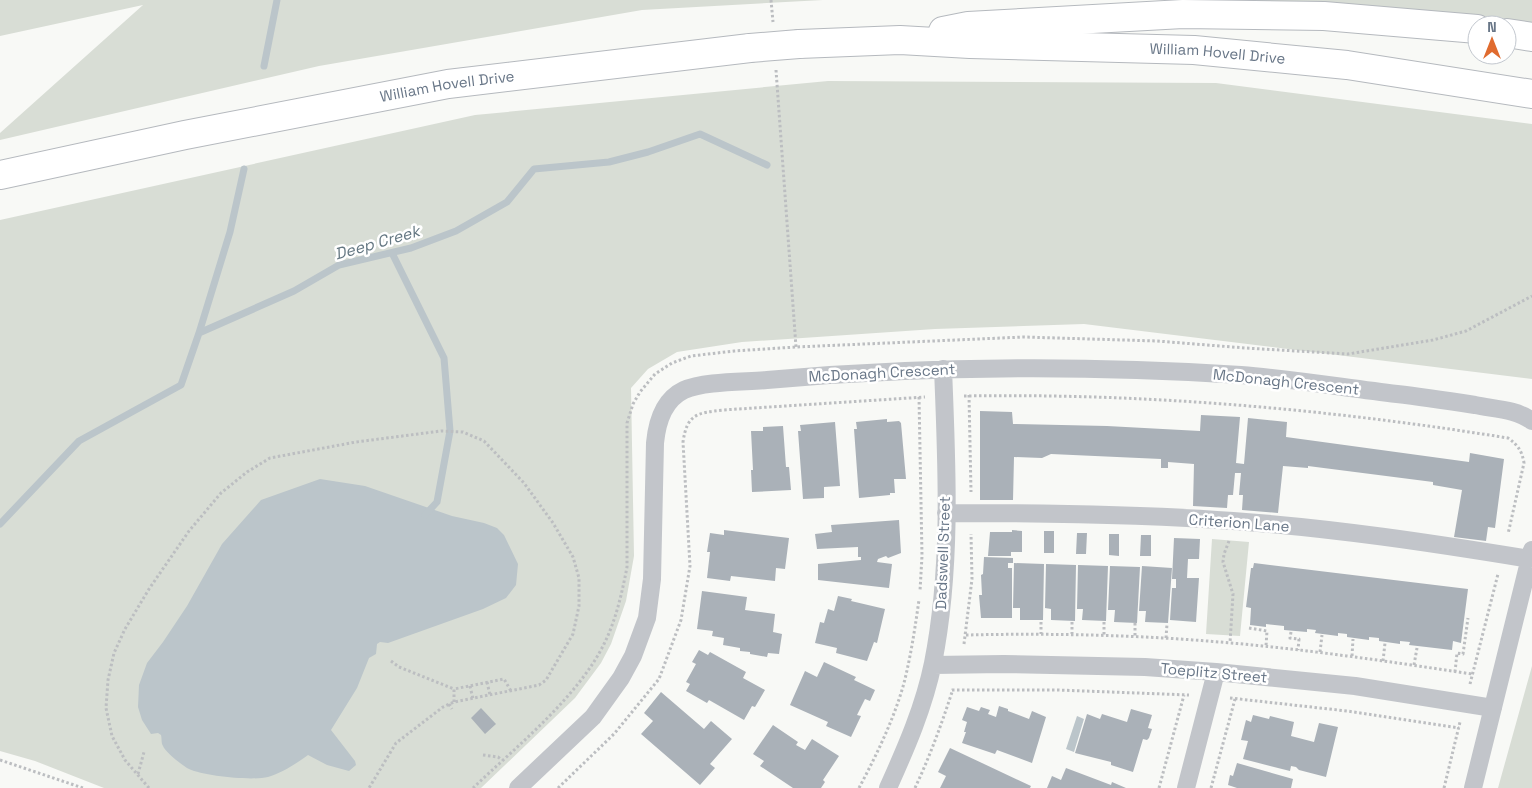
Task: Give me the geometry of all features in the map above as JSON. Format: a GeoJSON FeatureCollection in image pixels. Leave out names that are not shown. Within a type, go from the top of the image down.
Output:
{"type":"FeatureCollection","features":[{"type":"Feature","properties":{"kind":"main road","name":"William Hovell Drive"},"geometry":{"type":"LineString","coordinates":[[900,40],[968,26],[1183,14],[1324,16],[1467,28]]}},
{"type":"Feature","properties":{"kind":"main road"},"geometry":{"type":"LineString","coordinates":[[1517,34],[1532,36]]}},
{"type":"Feature","properties":{"kind":"main road","name":"William Hovell Drive"},"geometry":{"type":"LineString","coordinates":[[0,175],[185,135],[448,84],[750,48],[799,44],[900,40],[970,44],[1194,50],[1347,65],[1532,94]]}},
{"type":"Feature","properties":{"kind":"street","name":"McDonagh Crescent"},"geometry":{"type":"LineString","coordinates":[[518,788],[593,717],[621,678],[633,656],[647,618],[652,579],[654,444],[657,423],[673,397],[685,390],[702,385],[943,369],[1105,369],[1243,376],[1428,397],[1516,412],[1532,421]]}},
{"type":"Feature","properties":{"kind":"street","name":"Dadswell Street"},"geometry":{"type":"LineString","coordinates":[[888,788],[913,731],[933,665],[943,601],[946,561],[946,513],[943,369]]}},
{"type":"Feature","properties":{"kind":"street","name":"Criterion Lane"},"geometry":{"type":"LineString","coordinates":[[946,513],[1029,513],[1232,521],[1370,535],[1531,555]]}},
{"type":"Feature","properties":{"kind":"street"},"geometry":{"type":"LineString","coordinates":[[1473,788],[1531,555]]}},
{"type":"Feature","properties":{"kind":"street","name":"Toeplitz Street"},"geometry":{"type":"LineString","coordinates":[[933,665],[1004,664],[1145,667],[1216,672],[1355,686],[1493,708]]}},
{"type":"Feature","properties":{"kind":"street"},"geometry":{"type":"LineString","coordinates":[[1186,788],[1216,672]]}},
{"type":"Feature","properties":{"kind":"path"},"geometry":{"type":"LineString","coordinates":[[772,0],[774,30]]}},
{"type":"Feature","properties":{"kind":"path"},"geometry":{"type":"LineString","coordinates":[[776,69],[796,347]]}},
{"type":"Feature","properties":{"kind":"path"},"geometry":{"type":"LineString","coordinates":[[473,788],[566,698],[587,672],[604,644],[623,590],[627,567],[627,423],[633,404],[640,392],[656,374],[672,363],[691,356],[796,347],[1024,337],[1157,341],[1348,354],[1433,340],[1466,331],[1532,296]]}},
{"type":"Feature","properties":{"kind":"path"},"geometry":{"type":"LineString","coordinates":[[859,788],[894,712],[912,651],[920,595],[922,556],[919,397]]}},
{"type":"Feature","properties":{"kind":"path"},"geometry":{"type":"LineString","coordinates":[[149,788],[126,760],[112,736],[106,708],[108,680],[114,653],[125,629],[188,531],[221,493],[246,472],[270,458],[356,442],[450,431],[463,432],[484,441],[494,449],[524,483],[553,523],[574,557],[579,578],[579,606],[573,634],[560,659],[546,680],[539,685],[454,702],[422,722],[396,743],[369,788]]}},
{"type":"Feature","properties":{"kind":"path"},"geometry":{"type":"LineString","coordinates":[[1230,643],[1233,594],[1223,562],[1232,532],[1232,521]]}},
{"type":"Feature","properties":{"kind":"path"},"geometry":{"type":"LineString","coordinates":[[1455,672],[1457,653],[1463,654],[1468,618]]}},
{"type":"Feature","properties":{"kind":"path"},"geometry":{"type":"LineString","coordinates":[[1041,622],[1041,634]]}},
{"type":"Feature","properties":{"kind":"path"},"geometry":{"type":"LineString","coordinates":[[1072,622],[1072,634]]}},
{"type":"Feature","properties":{"kind":"path"},"geometry":{"type":"LineString","coordinates":[[1104,622],[1104,636]]}},
{"type":"Feature","properties":{"kind":"path"},"geometry":{"type":"LineString","coordinates":[[1135,624],[1135,637]]}},
{"type":"Feature","properties":{"kind":"path"},"geometry":{"type":"LineString","coordinates":[[1166,638],[1167,624]]}},
{"type":"Feature","properties":{"kind":"path"},"geometry":{"type":"LineString","coordinates":[[1249,628],[1268,630],[1266,646]]}},
{"type":"Feature","properties":{"kind":"path"},"geometry":{"type":"LineString","coordinates":[[1291,632],[1290,638],[1300,639],[1298,650]]}},
{"type":"Feature","properties":{"kind":"path"},"geometry":{"type":"LineString","coordinates":[[966,635],[1072,634],[1166,638],[1320,652],[1472,674]]}},
{"type":"Feature","properties":{"kind":"path"},"geometry":{"type":"LineString","coordinates":[[1320,652],[1322,635]]}},
{"type":"Feature","properties":{"kind":"path"},"geometry":{"type":"LineString","coordinates":[[1352,656],[1353,639]]}},
{"type":"Feature","properties":{"kind":"path"},"geometry":{"type":"LineString","coordinates":[[1383,661],[1385,643]]}},
{"type":"Feature","properties":{"kind":"path"},"geometry":{"type":"LineString","coordinates":[[1414,665],[1417,648]]}},
{"type":"Feature","properties":{"kind":"path"},"geometry":{"type":"LineString","coordinates":[[391,661],[399,667],[454,689],[504,678],[511,691]]}},
{"type":"Feature","properties":{"kind":"path"},"geometry":{"type":"LineString","coordinates":[[487,682],[490,695]]}},
{"type":"Feature","properties":{"kind":"path"},"geometry":{"type":"LineString","coordinates":[[470,686],[473,699]]}},
{"type":"Feature","properties":{"kind":"path"},"geometry":{"type":"LineString","coordinates":[[454,689],[454,702]]}},
{"type":"Feature","properties":{"kind":"path"},"geometry":{"type":"LineString","coordinates":[[1159,788],[1184,695]]}},
{"type":"Feature","properties":{"kind":"path"},"geometry":{"type":"LineString","coordinates":[[1211,788],[1235,699]]}},
{"type":"Feature","properties":{"kind":"path"},"geometry":{"type":"LineString","coordinates":[[449,704],[452,709]]}},
{"type":"Feature","properties":{"kind":"path"},"geometry":{"type":"LineString","coordinates":[[138,775],[144,752]]}},
{"type":"Feature","properties":{"kind":"path"},"geometry":{"type":"LineString","coordinates":[[483,755],[498,757],[502,760]]}},
{"type":"Feature","properties":{"kind":"path"},"geometry":{"type":"LineString","coordinates":[[0,760],[83,788]]}},
{"type":"Feature","properties":{"kind":"shaded area"},"geometry":{"type":"Polygon","coordinates":[[[0,0],[823,0],[642,10],[319,66],[0,140],[0,133],[143,5],[0,36],[0,0]]]}},
{"type":"Feature","properties":{"kind":"shaded area"},"geometry":{"type":"Polygon","coordinates":[[[1250,0],[1532,0],[1532,27],[1517,25],[1517,15],[1467,15],[1467,20],[1250,0]]]}},
{"type":"Feature","properties":{"kind":"shaded area"},"geometry":{"type":"Polygon","coordinates":[[[828,81],[1216,83],[1532,124],[1532,379],[1084,324],[935,329],[742,342],[677,352],[648,369],[631,388],[634,556],[626,601],[611,644],[601,663],[575,698],[481,788],[104,788],[35,761],[0,751],[0,220],[475,115],[828,81]]]}},
{"type":"Feature","properties":{"kind":"shaded area"},"geometry":{"type":"Polygon","coordinates":[[[320,479],[365,486],[452,516],[497,528],[504,535],[518,564],[516,585],[506,598],[483,609],[388,643],[380,642],[377,644],[376,654],[369,658],[357,688],[331,730],[355,761],[356,765],[349,771],[327,765],[308,755],[279,773],[261,778],[216,776],[189,769],[164,749],[161,735],[158,733],[151,734],[142,720],[138,707],[139,685],[147,663],[187,606],[222,544],[261,500],[320,479]]]}},
{"type":"Feature","properties":{"kind":"shaded area"},"geometry":{"type":"Polygon","coordinates":[[[1212,539],[1249,542],[1240,636],[1206,634],[1212,539]]]}},
{"type":"Feature","properties":{"kind":"shaded area"},"geometry":{"type":"Polygon","coordinates":[[[1532,666],[1532,788],[1498,788],[1532,666]]]}},
{"type":"Feature","properties":{"kind":"shaded area"},"geometry":{"type":"Polygon","coordinates":[[[1077,716],[1084,719],[1074,752],[1066,749],[1077,716]]]}},
{"type":"Feature","properties":{"kind":"building"},"geometry":{"type":"Polygon","coordinates":[[[980,411],[1012,412],[1013,424],[1107,426],[1200,431],[1201,415],[1240,417],[1236,463],[1244,464],[1248,418],[1287,422],[1286,437],[1469,462],[1470,453],[1504,459],[1495,528],[1488,527],[1486,541],[1454,537],[1462,490],[1433,485],[1433,482],[1308,466],[1308,468],[1283,466],[1278,513],[1242,510],[1243,495],[1239,495],[1241,473],[1235,473],[1233,495],[1228,495],[1227,508],[1193,506],[1194,464],[1168,462],[1168,468],[1161,468],[1161,459],[1051,454],[1042,458],[1014,457],[1013,500],[980,500],[980,411]]]}},
{"type":"Feature","properties":{"kind":"building"},"geometry":{"type":"Polygon","coordinates":[[[887,419],[887,422],[899,421],[901,423],[906,479],[894,479],[895,493],[859,498],[854,429],[857,429],[856,422],[887,419]]]}},
{"type":"Feature","properties":{"kind":"building"},"geometry":{"type":"Polygon","coordinates":[[[835,422],[840,486],[824,487],[824,498],[803,499],[798,431],[801,431],[800,425],[835,422]]]}},
{"type":"Feature","properties":{"kind":"building"},"geometry":{"type":"Polygon","coordinates":[[[783,426],[786,467],[789,467],[791,490],[752,492],[751,431],[763,431],[763,427],[783,426]]]}},
{"type":"Feature","properties":{"kind":"building"},"geometry":{"type":"Polygon","coordinates":[[[899,520],[901,553],[888,558],[886,556],[878,559],[877,562],[892,564],[889,588],[818,580],[818,564],[861,560],[861,557],[858,557],[858,547],[817,549],[815,534],[832,532],[831,525],[899,520]]]}},
{"type":"Feature","properties":{"kind":"building"},"geometry":{"type":"Polygon","coordinates":[[[724,530],[789,538],[785,569],[776,568],[775,581],[731,576],[730,581],[707,578],[710,552],[707,552],[710,533],[724,535],[724,530]]]}},
{"type":"Feature","properties":{"kind":"building"},"geometry":{"type":"Polygon","coordinates":[[[1012,530],[1022,531],[1022,552],[1011,552],[1011,556],[988,556],[990,532],[1012,532],[1012,530]]]}},
{"type":"Feature","properties":{"kind":"building"},"geometry":{"type":"Polygon","coordinates":[[[1044,531],[1054,531],[1054,553],[1044,553],[1044,531]]]}},
{"type":"Feature","properties":{"kind":"building"},"geometry":{"type":"Polygon","coordinates":[[[1077,533],[1087,533],[1086,554],[1076,554],[1077,533]]]}},
{"type":"Feature","properties":{"kind":"building"},"geometry":{"type":"Polygon","coordinates":[[[1109,534],[1119,534],[1119,556],[1109,555],[1109,534]]]}},
{"type":"Feature","properties":{"kind":"building"},"geometry":{"type":"Polygon","coordinates":[[[1141,535],[1151,535],[1151,556],[1140,556],[1141,535]]]}},
{"type":"Feature","properties":{"kind":"building"},"geometry":{"type":"Polygon","coordinates":[[[1174,538],[1200,539],[1199,559],[1188,559],[1187,578],[1199,578],[1196,622],[1170,620],[1172,588],[1176,588],[1176,579],[1172,579],[1174,538]]]}},
{"type":"Feature","properties":{"kind":"building"},"geometry":{"type":"Polygon","coordinates":[[[984,557],[1013,558],[1013,563],[1008,563],[1008,568],[1012,568],[1012,618],[981,618],[979,595],[982,595],[981,575],[983,574],[984,557]]]}},
{"type":"Feature","properties":{"kind":"building"},"geometry":{"type":"Polygon","coordinates":[[[1014,563],[1044,564],[1043,620],[1020,620],[1020,608],[1013,608],[1014,563]]]}},
{"type":"Feature","properties":{"kind":"building"},"geometry":{"type":"Polygon","coordinates":[[[1254,563],[1468,589],[1461,643],[1453,641],[1452,650],[1409,645],[1410,642],[1400,641],[1400,644],[1379,641],[1379,638],[1369,637],[1369,640],[1347,637],[1347,634],[1338,633],[1338,636],[1315,633],[1316,630],[1307,629],[1307,632],[1284,630],[1284,626],[1266,624],[1266,627],[1250,625],[1251,608],[1246,607],[1251,568],[1253,568],[1254,563]]]}},
{"type":"Feature","properties":{"kind":"building"},"geometry":{"type":"Polygon","coordinates":[[[1046,564],[1076,565],[1075,621],[1051,620],[1051,609],[1045,608],[1046,564]]]}},
{"type":"Feature","properties":{"kind":"building"},"geometry":{"type":"Polygon","coordinates":[[[1078,565],[1108,566],[1106,621],[1082,620],[1083,609],[1077,609],[1078,565]]]}},
{"type":"Feature","properties":{"kind":"building"},"geometry":{"type":"Polygon","coordinates":[[[1110,566],[1140,567],[1137,623],[1114,622],[1115,610],[1108,610],[1110,566]]]}},
{"type":"Feature","properties":{"kind":"building"},"geometry":{"type":"Polygon","coordinates":[[[1142,566],[1172,568],[1168,623],[1145,622],[1146,611],[1139,611],[1142,566]]]}},
{"type":"Feature","properties":{"kind":"building"},"geometry":{"type":"Polygon","coordinates":[[[702,591],[747,597],[745,610],[775,614],[773,632],[782,634],[779,654],[768,653],[767,657],[740,651],[740,648],[723,645],[724,638],[712,636],[713,631],[697,629],[702,591]]]}},
{"type":"Feature","properties":{"kind":"building"},"geometry":{"type":"Polygon","coordinates":[[[838,596],[885,609],[877,643],[874,642],[867,661],[836,653],[837,648],[815,643],[820,622],[824,623],[828,609],[834,611],[838,596]]]}},
{"type":"Feature","properties":{"kind":"building"},"geometry":{"type":"Polygon","coordinates":[[[699,650],[708,655],[710,652],[746,672],[743,678],[765,690],[755,707],[752,706],[744,720],[709,700],[707,703],[686,691],[690,684],[686,682],[696,664],[692,662],[699,650]]]}},
{"type":"Feature","properties":{"kind":"building"},"geometry":{"type":"Polygon","coordinates":[[[824,662],[856,677],[854,680],[875,690],[870,701],[865,699],[857,715],[861,716],[851,737],[826,726],[828,722],[790,705],[805,671],[817,677],[824,662]]]}},
{"type":"Feature","properties":{"kind":"building"},"geometry":{"type":"Polygon","coordinates":[[[661,692],[704,729],[711,721],[732,739],[710,764],[715,768],[700,785],[641,734],[653,721],[644,713],[661,692]]]}},
{"type":"Feature","properties":{"kind":"building"},"geometry":{"type":"Polygon","coordinates":[[[999,706],[1029,719],[1032,711],[1046,717],[1032,763],[997,750],[995,754],[962,743],[967,722],[962,720],[967,707],[979,711],[981,707],[990,710],[988,714],[996,717],[999,706]]]}},
{"type":"Feature","properties":{"kind":"building"},"geometry":{"type":"Polygon","coordinates":[[[481,708],[496,724],[485,734],[471,718],[481,708]]]}},
{"type":"Feature","properties":{"kind":"building"},"geometry":{"type":"Polygon","coordinates":[[[1131,709],[1152,715],[1148,728],[1152,729],[1149,738],[1147,740],[1143,739],[1133,772],[1111,765],[1111,762],[1075,753],[1087,714],[1100,719],[1102,714],[1127,722],[1131,709]]]}},
{"type":"Feature","properties":{"kind":"building"},"geometry":{"type":"Polygon","coordinates":[[[1253,715],[1269,719],[1270,716],[1294,722],[1291,736],[1314,742],[1319,723],[1338,727],[1326,777],[1299,770],[1296,767],[1291,766],[1290,771],[1243,759],[1248,741],[1241,740],[1246,720],[1251,722],[1253,715]]]}},
{"type":"Feature","properties":{"kind":"building"},"geometry":{"type":"Polygon","coordinates":[[[773,725],[798,742],[796,745],[805,750],[812,739],[839,756],[823,780],[825,782],[821,788],[793,788],[760,766],[764,761],[753,754],[773,725]]]}},
{"type":"Feature","properties":{"kind":"building"},"geometry":{"type":"Polygon","coordinates":[[[950,748],[1031,786],[1030,788],[940,788],[946,776],[938,772],[950,748]]]}},
{"type":"Feature","properties":{"kind":"building"},"geometry":{"type":"Polygon","coordinates":[[[1237,763],[1293,779],[1291,788],[1237,788],[1228,785],[1230,775],[1233,776],[1237,763]]]}},
{"type":"Feature","properties":{"kind":"building"},"geometry":{"type":"Polygon","coordinates":[[[1066,768],[1111,785],[1112,782],[1126,788],[1047,788],[1052,776],[1061,780],[1066,768]]]}},
{"type":"Feature","properties":{"kind":"waterway"},"geometry":{"type":"LineString","coordinates":[[264,66],[277,0]]}},
{"type":"Feature","properties":{"kind":"waterway","name":"Deep Creek"},"geometry":{"type":"LineString","coordinates":[[0,524],[79,441],[181,385],[199,333],[294,291],[339,265],[411,248],[456,231],[507,202],[534,169],[609,162],[648,152],[700,134],[767,165]]}},
{"type":"Feature","properties":{"kind":"waterway"},"geometry":{"type":"LineString","coordinates":[[199,333],[230,232],[244,169]]}},
{"type":"Feature","properties":{"kind":"waterway"},"geometry":{"type":"LineString","coordinates":[[392,253],[444,358],[450,431],[437,502],[425,515]]}}]}
